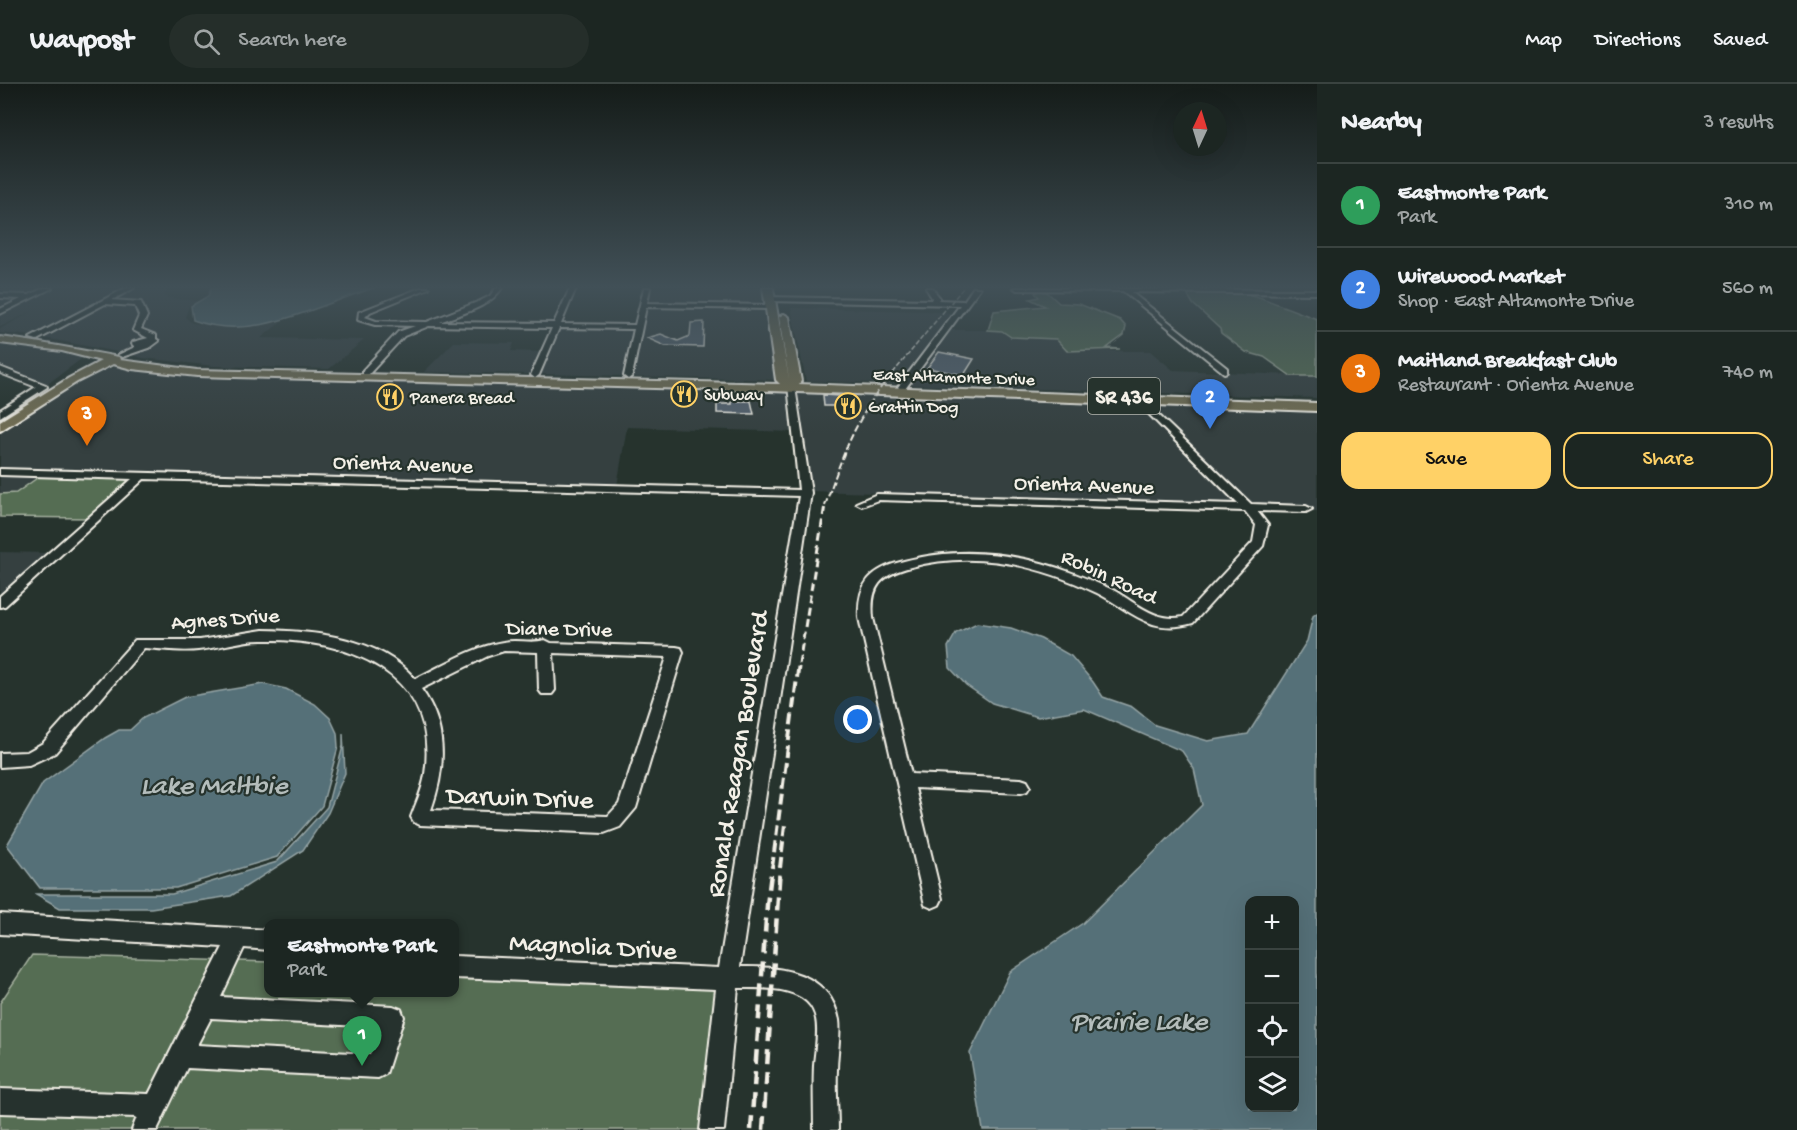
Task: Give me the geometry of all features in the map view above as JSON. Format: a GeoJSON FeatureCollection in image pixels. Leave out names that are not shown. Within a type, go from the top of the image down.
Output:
{"type":"FeatureCollection","features":[{"type":"Feature","properties":{"kind":"main road","name":"Ronald Reagan Boulevard"},"geometry":{"type":"LineString","coordinates":[[778,337],[789,383]]}},
{"type":"Feature","properties":{"kind":"main road","name":"Ronald Reagan Boulevard"},"geometry":{"type":"LineString","coordinates":[[784,337],[789,383]]}},
{"type":"Feature","properties":{"kind":"main road","name":"East Altamonte Drive"},"geometry":{"type":"LineString","coordinates":[[3,338],[48,340],[115,360],[178,372],[346,377],[381,372],[628,376],[1016,391],[1138,399],[1189,398],[1317,408]]}},
{"type":"Feature","properties":{"kind":"main road","name":"SR 436"},"geometry":{"type":"LineString","coordinates":[[3,338],[115,360]]}},
{"type":"Feature","properties":{"kind":"main road"},"geometry":{"type":"LineString","coordinates":[[23,342],[48,340]]}},
{"type":"Feature","properties":{"kind":"main road","name":"East Altamonte Drive"},"geometry":{"type":"LineString","coordinates":[[115,360],[185,366],[483,380],[789,383],[968,395],[1073,399],[1082,397],[1251,403],[1317,401]]}},
{"type":"Feature","properties":{"kind":"main road"},"geometry":{"type":"LineString","coordinates":[[0,427],[9,409],[102,369],[115,360]]}},
{"type":"Feature","properties":{"kind":"main road"},"geometry":{"type":"LineString","coordinates":[[0,420],[9,409],[69,376],[115,360]]}},
{"type":"Feature","properties":{"kind":"main road"},"geometry":{"type":"LineString","coordinates":[[255,375],[272,369]]}},
{"type":"Feature","properties":{"kind":"main road"},"geometry":{"type":"LineString","coordinates":[[483,380],[503,375]]}},
{"type":"Feature","properties":{"kind":"main road"},"geometry":{"type":"LineString","coordinates":[[611,383],[628,376]]}},
{"type":"Feature","properties":{"kind":"main road"},"geometry":{"type":"LineString","coordinates":[[968,395],[983,390]]}},
{"type":"Feature","properties":{"kind":"main road"},"geometry":{"type":"LineString","coordinates":[[999,396],[1016,391]]}},
{"type":"Feature","properties":{"kind":"street"},"geometry":{"type":"LineString","coordinates":[[115,360],[140,347],[155,343],[151,340],[153,337]]}},
{"type":"Feature","properties":{"kind":"street"},"geometry":{"type":"LineString","coordinates":[[363,374],[398,337]]}},
{"type":"Feature","properties":{"kind":"street"},"geometry":{"type":"LineString","coordinates":[[535,375],[551,337]]}},
{"type":"Feature","properties":{"kind":"street"},"geometry":{"type":"LineString","coordinates":[[628,376],[637,337]]}},
{"type":"Feature","properties":{"kind":"street"},"geometry":{"type":"LineString","coordinates":[[902,387],[940,337]]}},
{"type":"Feature","properties":{"kind":"street"},"geometry":{"type":"LineString","coordinates":[[1183,337],[1224,370]]}},
{"type":"Feature","properties":{"kind":"street"},"geometry":{"type":"LineString","coordinates":[[0,370],[43,387],[9,409]]}},
{"type":"Feature","properties":{"kind":"street","name":"Ronald Reagan Boulevard"},"geometry":{"type":"LineString","coordinates":[[712,1130],[728,977],[805,493],[789,383]]}},
{"type":"Feature","properties":{"kind":"street","name":"Robin Road"},"geometry":{"type":"LineString","coordinates":[[932,898],[864,605],[865,594],[871,582],[881,573],[923,559],[954,555],[1014,560],[1076,579],[1158,621],[1179,623],[1188,620],[1259,543],[1262,525],[1248,507],[1138,399]]}},
{"type":"Feature","properties":{"kind":"street","name":"Orienta Avenue"},"geometry":{"type":"LineString","coordinates":[[0,472],[805,493]]}},
{"type":"Feature","properties":{"kind":"street"},"geometry":{"type":"LineString","coordinates":[[0,603],[141,476]]}},
{"type":"Feature","properties":{"kind":"street","name":"Orienta Avenue"},"geometry":{"type":"LineString","coordinates":[[862,503],[877,497],[1305,509]]}},
{"type":"Feature","properties":{"kind":"street","name":"Agnes Drive"},"geometry":{"type":"LineString","coordinates":[[0,760],[14,760],[39,754],[58,741],[140,643],[199,645],[244,636],[308,637],[352,646],[372,654],[387,662],[414,686],[426,707],[434,747],[434,769],[420,817]]}},
{"type":"Feature","properties":{"kind":"street"},"geometry":{"type":"LineString","coordinates":[[545,645],[547,690]]}},
{"type":"Feature","properties":{"kind":"street","name":"Diane Drive"},"geometry":{"type":"LineString","coordinates":[[414,686],[496,647],[545,645],[676,652]]}},
{"type":"Feature","properties":{"kind":"street","name":"Darwin Drive"},"geometry":{"type":"LineString","coordinates":[[420,817],[604,825],[614,822],[627,808],[676,652]]}},
{"type":"Feature","properties":{"kind":"street"},"geometry":{"type":"LineString","coordinates":[[904,781],[1022,786]]}},
{"type":"Feature","properties":{"kind":"street"},"geometry":{"type":"LineString","coordinates":[[0,924],[264,940]]}},
{"type":"Feature","properties":{"kind":"street"},"geometry":{"type":"LineString","coordinates":[[144,1130],[238,939]]}},
{"type":"Feature","properties":{"kind":"street","name":"Magnolia Drive"},"geometry":{"type":"LineString","coordinates":[[459,967],[697,979],[761,977],[789,981],[807,988],[823,1005],[828,1021],[825,1074],[826,1130]]}},
{"type":"Feature","properties":{"kind":"street"},"geometry":{"type":"LineString","coordinates":[[180,1056],[378,1066],[393,1017],[205,1007]]}},
{"type":"Feature","properties":{"kind":"street"},"geometry":{"type":"LineString","coordinates":[[0,1101],[156,1106]]}},
{"type":"Feature","properties":{"kind":"shaded area"},"geometry":{"type":"Polygon","coordinates":[[[39,337],[150,338],[135,343],[133,345],[135,348],[123,353],[39,337]]]}},
{"type":"Feature","properties":{"kind":"shaded area"},"geometry":{"type":"Polygon","coordinates":[[[156,337],[262,337],[261,338],[364,340],[329,369],[214,366],[127,354],[159,342],[156,337]]]}},
{"type":"Feature","properties":{"kind":"shaded area"},"geometry":{"type":"Polygon","coordinates":[[[554,337],[634,337],[625,376],[537,374],[554,337]]]}},
{"type":"Feature","properties":{"kind":"shaded area"},"geometry":{"type":"Polygon","coordinates":[[[639,337],[772,337],[779,380],[631,377],[639,337]]]}},
{"type":"Feature","properties":{"kind":"shaded area"},"geometry":{"type":"Polygon","coordinates":[[[797,337],[936,337],[900,384],[806,381],[797,337]]]}},
{"type":"Feature","properties":{"kind":"shaded area"},"geometry":{"type":"Polygon","coordinates":[[[943,337],[1011,337],[1056,339],[1067,351],[1150,351],[1173,370],[1317,376],[1317,398],[907,385],[943,337]]]}},
{"type":"Feature","properties":{"kind":"shaded area"},"geometry":{"type":"Polygon","coordinates":[[[0,342],[84,357],[46,385],[0,368],[0,342]]]}},
{"type":"Feature","properties":{"kind":"shaded area"},"geometry":{"type":"Polygon","coordinates":[[[454,342],[514,343],[511,351],[541,352],[531,374],[424,372],[454,342]]]}},
{"type":"Feature","properties":{"kind":"shaded area"},"geometry":{"type":"Polygon","coordinates":[[[120,366],[204,376],[788,390],[793,432],[627,427],[617,486],[0,470],[0,430],[80,380],[96,372],[120,366]]]}},
{"type":"Feature","properties":{"kind":"shaded area"},"geometry":{"type":"Polygon","coordinates":[[[795,391],[1140,404],[1241,504],[809,491],[795,391]]]}},
{"type":"Feature","properties":{"kind":"shaded area"},"geometry":{"type":"Polygon","coordinates":[[[1147,404],[1317,409],[1317,511],[1312,511],[1307,506],[1250,504],[1147,404]]]}},
{"type":"Feature","properties":{"kind":"shaded area"},"geometry":{"type":"Polygon","coordinates":[[[0,475],[40,476],[16,493],[0,494],[0,475]]]}},
{"type":"Feature","properties":{"kind":"shaded area"},"geometry":{"type":"Polygon","coordinates":[[[0,552],[51,553],[0,599],[0,552]]]}},
{"type":"Feature","properties":{"kind":"green space"},"geometry":{"type":"Polygon","coordinates":[[[1011,337],[1122,337],[1107,348],[1120,349],[1067,351],[1056,339],[1011,337]]]}},
{"type":"Feature","properties":{"kind":"green space"},"geometry":{"type":"Polygon","coordinates":[[[1226,337],[1317,337],[1317,376],[1291,376],[1264,357],[1246,352],[1226,337]]]}},
{"type":"Feature","properties":{"kind":"green space"},"geometry":{"type":"Polygon","coordinates":[[[40,476],[135,478],[90,518],[0,517],[0,494],[16,493],[40,476]]]}},
{"type":"Feature","properties":{"kind":"green space"},"geometry":{"type":"Polygon","coordinates":[[[32,955],[264,962],[264,997],[459,997],[459,968],[728,977],[723,1130],[0,1130],[0,1003],[32,955]]]}},
{"type":"Feature","properties":{"kind":"water","name":"Prairie Lake"},"geometry":{"type":"Polygon","coordinates":[[[1317,613],[1317,1130],[983,1130],[970,1053],[1010,972],[1083,923],[1202,805],[1194,769],[1182,751],[1084,709],[1038,717],[992,703],[966,685],[950,668],[948,647],[956,633],[977,623],[1011,628],[1041,639],[1071,656],[1103,697],[1132,707],[1155,725],[1208,741],[1248,734],[1307,641],[1313,616],[1317,613]]]}},
{"type":"Feature","properties":{"kind":"water","name":"Lake Maltbie"},"geometry":{"type":"Polygon","coordinates":[[[263,684],[286,689],[315,704],[330,718],[337,733],[338,747],[322,806],[277,857],[176,888],[40,888],[7,845],[43,783],[105,738],[119,730],[130,730],[143,718],[185,697],[263,684]]]}},
{"type":"Feature","properties":{"kind":"water"},"geometry":{"type":"Polygon","coordinates":[[[343,733],[345,773],[328,813],[303,850],[231,896],[151,908],[60,908],[36,894],[172,894],[277,862],[327,807],[343,746],[343,733]]]}},
{"type":"Feature","properties":{"kind":"building"},"geometry":{"type":"Polygon","coordinates":[[[668,337],[678,341],[688,337],[703,337],[703,347],[665,346],[647,338],[668,337]]]}},
{"type":"Feature","properties":{"kind":"building"},"geometry":{"type":"Polygon","coordinates":[[[939,352],[974,359],[964,375],[927,368],[939,352]]]}},
{"type":"Feature","properties":{"kind":"building"},"geometry":{"type":"Polygon","coordinates":[[[823,395],[839,396],[841,406],[824,406],[823,395]]]}},
{"type":"Feature","properties":{"kind":"building"},"geometry":{"type":"Polygon","coordinates":[[[732,401],[751,401],[754,414],[717,413],[717,404],[732,404],[732,401]]]}},
{"type":"Feature","properties":{"kind":"railway"},"geometry":{"type":"LineString","coordinates":[[884,384],[923,337]]}},
{"type":"Feature","properties":{"kind":"railway"},"geometry":{"type":"LineString","coordinates":[[825,506],[849,441],[885,382]]}},
{"type":"Feature","properties":{"kind":"railway"},"geometry":{"type":"LineString","coordinates":[[799,664],[825,505]]}},
{"type":"Feature","properties":{"kind":"railway"},"geometry":{"type":"LineString","coordinates":[[772,868],[799,663]]}},
{"type":"Feature","properties":{"kind":"railway"},"geometry":{"type":"LineString","coordinates":[[780,868],[785,825]]}},
{"type":"Feature","properties":{"kind":"railway"},"geometry":{"type":"LineString","coordinates":[[751,1130],[767,905],[772,866]]}},
{"type":"Feature","properties":{"kind":"railway"},"geometry":{"type":"LineString","coordinates":[[763,1130],[780,866]]}},
{"type":"Feature","properties":{"kind":"place","name":"Subway"},"geometry":{"type":"Point","coordinates":[684,394]}},
{"type":"Feature","properties":{"kind":"place","name":"Panera Bread"},"geometry":{"type":"Point","coordinates":[390,397]}},
{"type":"Feature","properties":{"kind":"place","name":"Grattin Dog"},"geometry":{"type":"Point","coordinates":[848,406]}},
{"type":"Feature","properties":{"kind":"place","name":"Wirewood Market"},"geometry":{"type":"Point","coordinates":[1210,429]}},
{"type":"Feature","properties":{"kind":"place","name":"Maitland Breakfast Club"},"geometry":{"type":"Point","coordinates":[87,446]}},
{"type":"Feature","properties":{"kind":"place","name":"Eastmonte Park"},"geometry":{"type":"Point","coordinates":[362,1066]}}]}
